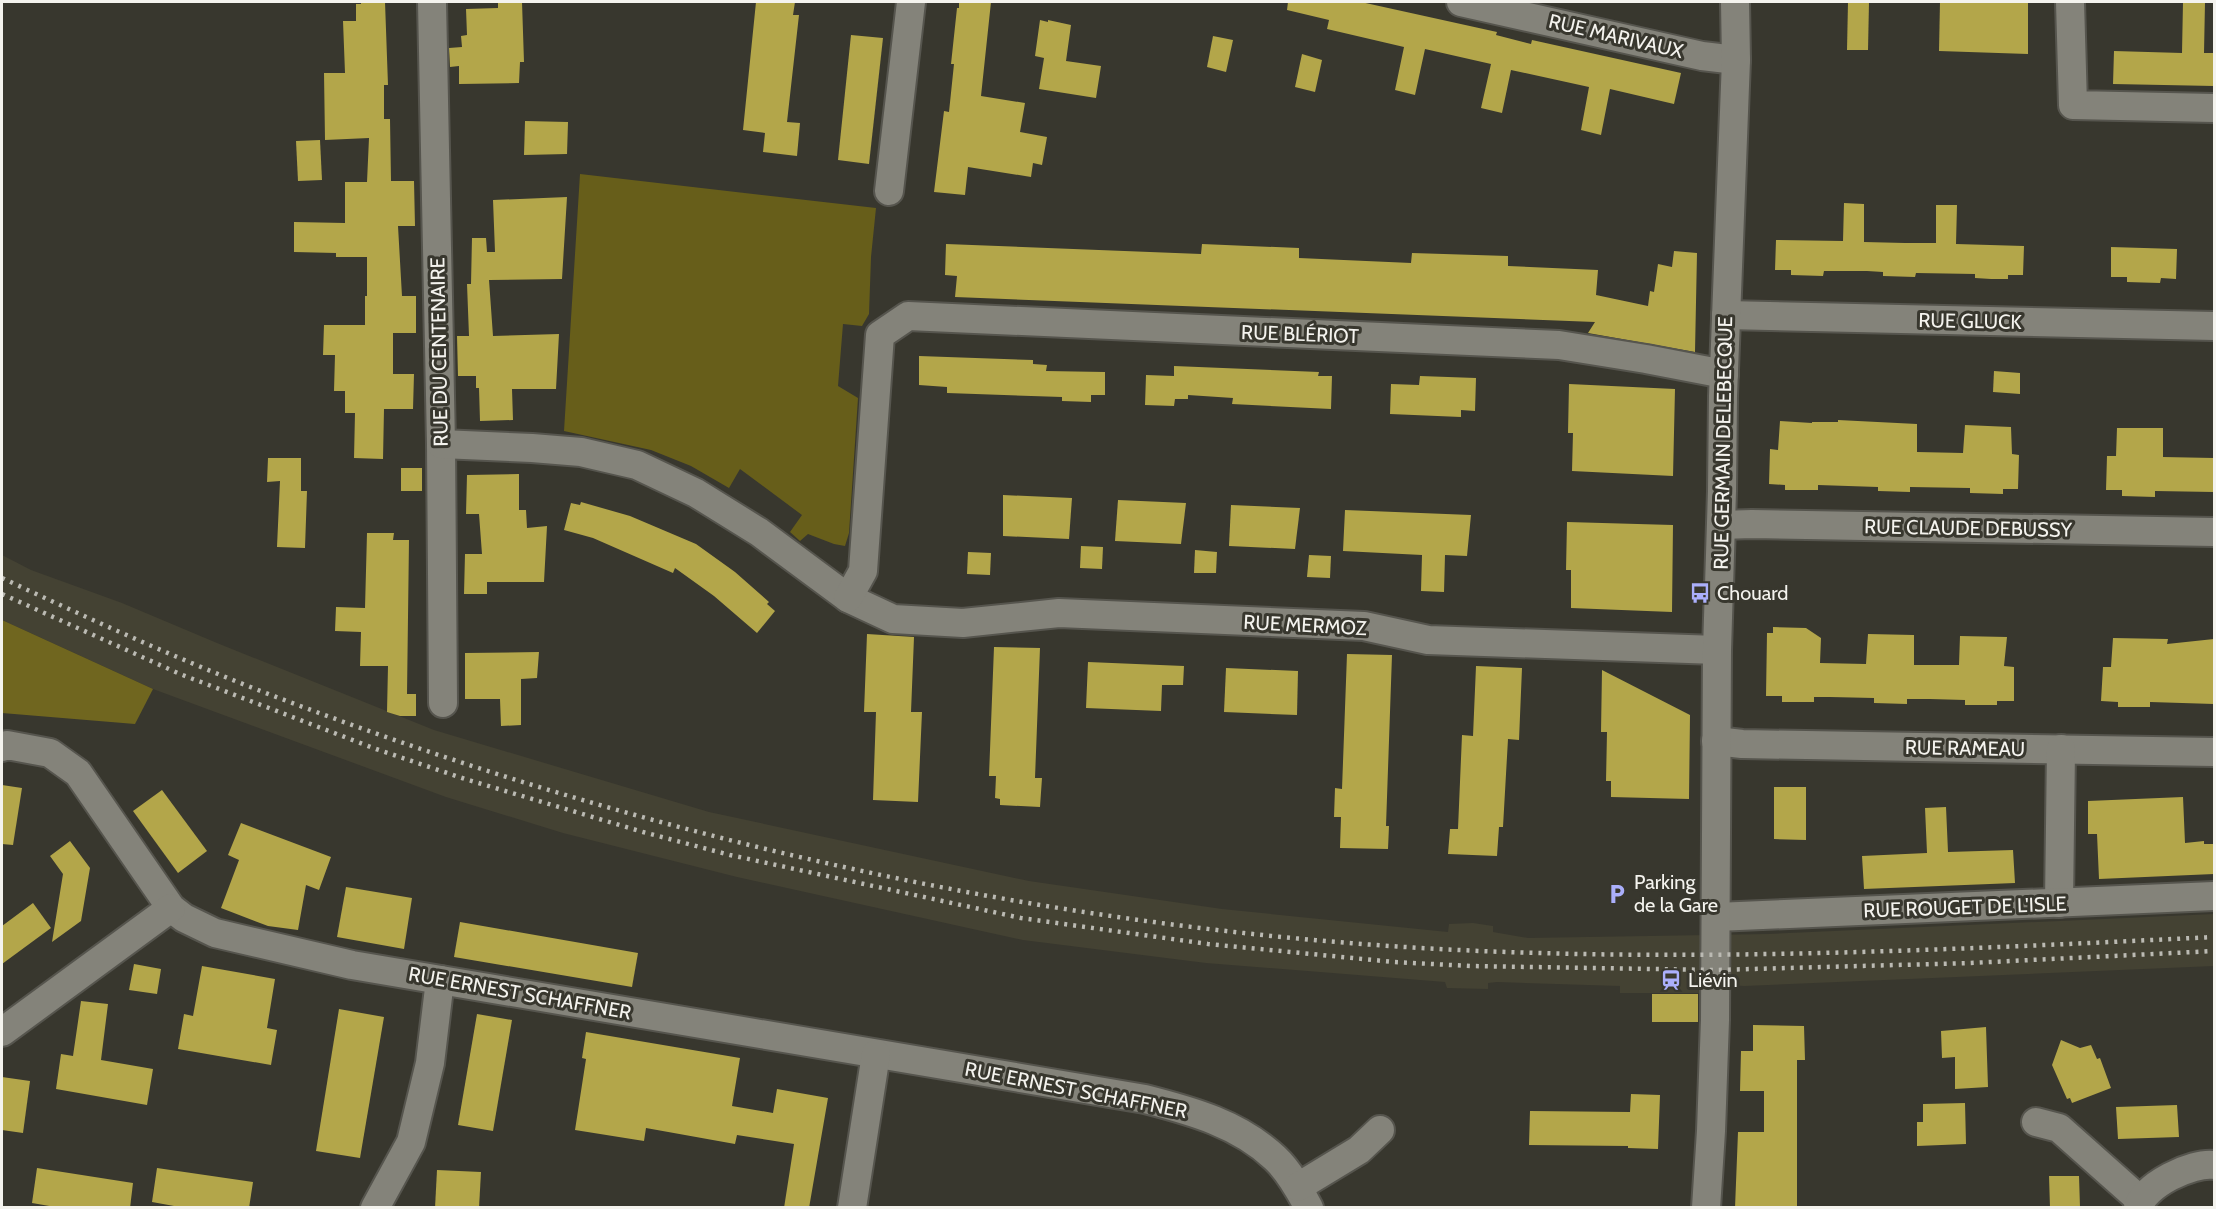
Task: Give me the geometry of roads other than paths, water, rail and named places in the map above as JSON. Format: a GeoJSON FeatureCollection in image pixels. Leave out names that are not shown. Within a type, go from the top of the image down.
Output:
{"type":"FeatureCollection","features":[{"type":"Feature","properties":{"kind":"street","name":"RUE DU CENTENAIRE"},"geometry":{"type":"LineString","coordinates":[[432,2],[441,444],[442,703]]}},
{"type":"Feature","properties":{"kind":"street"},"geometry":{"type":"LineString","coordinates":[[890,191],[911,2]]}},
{"type":"Feature","properties":{"kind":"street","name":"RUE MARIVAUX"},"geometry":{"type":"LineString","coordinates":[[1461,2],[1702,56],[1736,60]]}},
{"type":"Feature","properties":{"kind":"street","name":"RUE GERMAIN DELEBECQUE"},"geometry":{"type":"LineString","coordinates":[[1706,1208],[1712,1119],[1716,917],[1717,650],[1724,374],[1736,60],[1735,2]]}},
{"type":"Feature","properties":{"kind":"street"},"geometry":{"type":"LineString","coordinates":[[2070,2],[2073,105],[2214,108]]}},
{"type":"Feature","properties":{"kind":"street","name":"RUE GLUCK"},"geometry":{"type":"LineString","coordinates":[[1726,315],[2214,326]]}},
{"type":"Feature","properties":{"kind":"street","name":"RUE BLÉRIOT"},"geometry":{"type":"LineString","coordinates":[[848,598],[863,571],[880,335],[908,316],[1547,345],[1646,359],[1724,374]]}},
{"type":"Feature","properties":{"kind":"street"},"geometry":{"type":"LineString","coordinates":[[441,444],[581,452],[638,465],[696,493],[759,532],[848,598]]}},
{"type":"Feature","properties":{"kind":"street","name":"RUE CLAUDE DEBUSSY"},"geometry":{"type":"LineString","coordinates":[[1721,525],[2214,532]]}},
{"type":"Feature","properties":{"kind":"street","name":"RUE MERMOZ"},"geometry":{"type":"LineString","coordinates":[[848,598],[893,619],[963,623],[1059,614],[1364,626],[1428,640],[1717,650]]}},
{"type":"Feature","properties":{"kind":"street","name":"RUE RAMEAU"},"geometry":{"type":"LineString","coordinates":[[1716,741],[1742,744],[2214,752]]}},
{"type":"Feature","properties":{"kind":"street"},"geometry":{"type":"LineString","coordinates":[[2,747],[7,745],[50,753],[78,774],[171,908],[2,1032]]}},
{"type":"Feature","properties":{"kind":"street"},"geometry":{"type":"LineString","coordinates":[[2059,903],[2061,749]]}},
{"type":"Feature","properties":{"kind":"street","name":"RUE ROUGET DE L'ISLE"},"geometry":{"type":"LineString","coordinates":[[1716,917],[2214,896]]}},
{"type":"Feature","properties":{"kind":"street","name":"RUE ERNEST SCHAFFNER"},"geometry":{"type":"LineString","coordinates":[[171,908],[184,918],[215,933],[352,965],[1145,1099],[1198,1113],[1246,1136],[1276,1158],[1303,1197]]}},
{"type":"Feature","properties":{"kind":"street"},"geometry":{"type":"LineString","coordinates":[[375,1208],[411,1142],[430,1063],[440,980]]}},
{"type":"Feature","properties":{"kind":"street"},"geometry":{"type":"LineString","coordinates":[[852,1208],[876,1054]]}},
{"type":"Feature","properties":{"kind":"street"},"geometry":{"type":"LineString","coordinates":[[2036,1122],[2059,1128],[2139,1204],[2157,1184],[2190,1168],[2214,1166]]}},
{"type":"Feature","properties":{"kind":"street"},"geometry":{"type":"LineString","coordinates":[[1303,1197],[1380,1130]]}},
{"type":"Feature","properties":{"kind":"railway"},"geometry":{"type":"LineString","coordinates":[[2,578],[147,644],[258,690],[429,752],[565,795],[702,833],[841,866],[981,895],[1122,918],[1263,935],[1405,947],[1607,954],[1810,953],[2214,937]]}},
{"type":"Feature","properties":{"kind":"railway"},"geometry":{"type":"LineString","coordinates":[[2,594],[180,674],[376,749],[465,779],[643,832],[730,855],[1021,918],[1208,944],[1394,962],[1470,966],[1715,970],[1970,963],[2214,951]]}},
{"type":"Feature","properties":{"kind":"place","name":"Chouard"},"geometry":{"type":"Point","coordinates":[1700,593]}},
{"type":"Feature","properties":{"kind":"place","name":"Parking de la Gare"},"geometry":{"type":"Point","coordinates":[1617,894]}},
{"type":"Feature","properties":{"kind":"place","name":"Liévin"},"geometry":{"type":"Point","coordinates":[1671,980]}}]}
